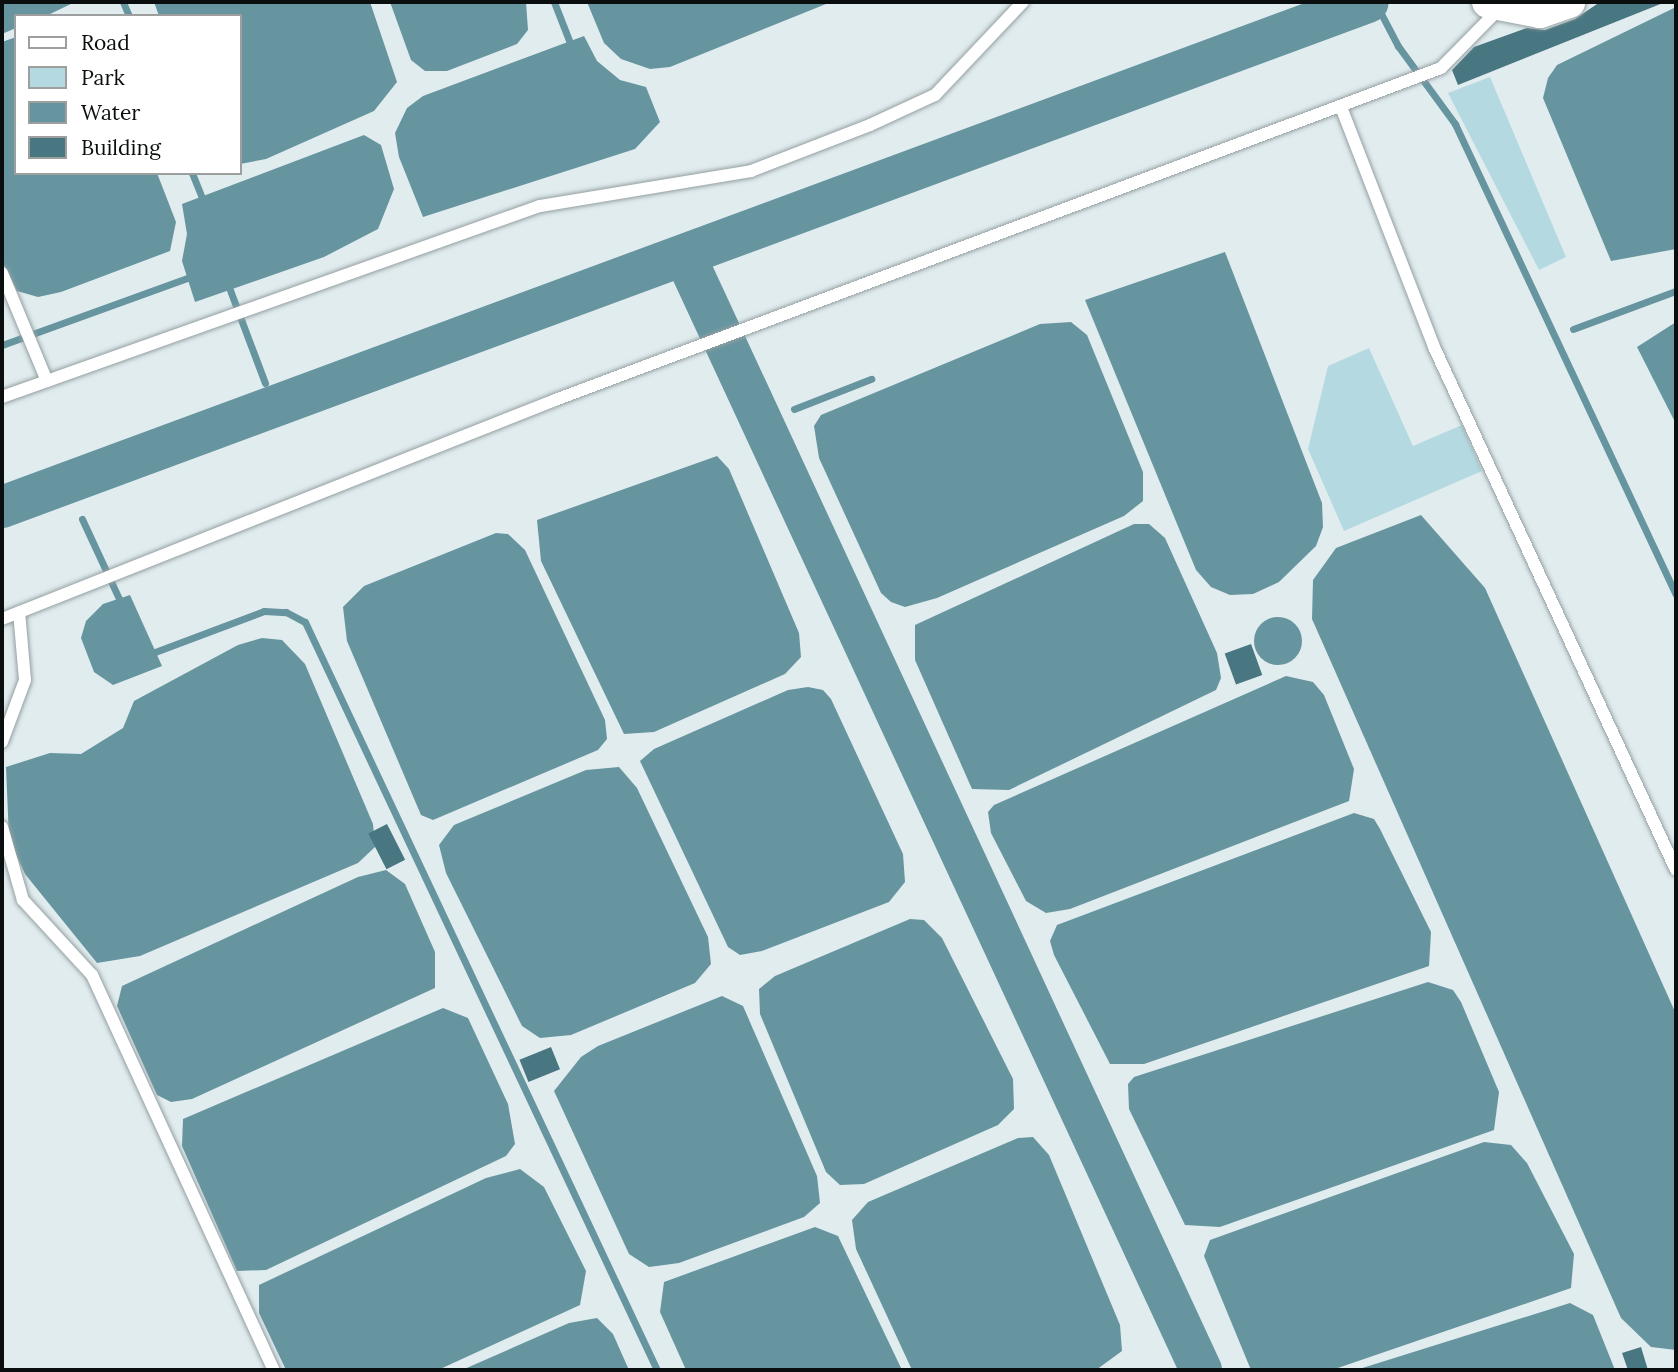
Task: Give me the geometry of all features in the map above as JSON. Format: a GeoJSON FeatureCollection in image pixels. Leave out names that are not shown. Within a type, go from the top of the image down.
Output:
{"type":"FeatureCollection","features":[{"type":"Feature","properties":{"kind":"street"},"geometry":{"type":"LineString","coordinates":[[1494,5],[1540,12],[1569,2]]}},
{"type":"Feature","properties":{"kind":"lane"},"geometry":{"type":"LineString","coordinates":[[2,397],[540,206],[751,171],[870,125],[935,95],[1023,2]]}},
{"type":"Feature","properties":{"kind":"lane"},"geometry":{"type":"LineString","coordinates":[[2,619],[555,400],[1441,68],[1494,5]]}},
{"type":"Feature","properties":{"kind":"lane"},"geometry":{"type":"LineString","coordinates":[[1341,107],[1434,346],[1676,870]]}},
{"type":"Feature","properties":{"kind":"lane"},"geometry":{"type":"LineString","coordinates":[[2,273],[47,381]]}},
{"type":"Feature","properties":{"kind":"lane"},"geometry":{"type":"LineString","coordinates":[[2,742],[25,680],[19,612]]}},
{"type":"Feature","properties":{"kind":"lane"},"geometry":{"type":"LineString","coordinates":[[2,827],[23,900],[92,975],[274,1370]]}},
{"type":"Feature","properties":{"kind":"green space"},"geometry":{"type":"Polygon","coordinates":[[[1490,77],[1566,257],[1539,270],[1448,93],[1490,77]]]}},
{"type":"Feature","properties":{"kind":"green space"},"geometry":{"type":"Polygon","coordinates":[[[1369,348],[1413,446],[1462,425],[1482,471],[1344,531],[1308,449],[1328,366],[1369,348]]]}},
{"type":"Feature","properties":{"kind":"water"},"geometry":{"type":"Polygon","coordinates":[[[2,2],[75,2],[50,14],[14,14],[14,29],[2,34],[2,2]]]}},
{"type":"Feature","properties":{"kind":"water"},"geometry":{"type":"Polygon","coordinates":[[[154,2],[370,2],[397,82],[374,111],[266,159],[242,164],[242,14],[158,14],[154,2]]]}},
{"type":"Feature","properties":{"kind":"water"},"geometry":{"type":"Polygon","coordinates":[[[390,2],[526,2],[528,30],[517,44],[447,71],[425,71],[411,60],[390,2]]]}},
{"type":"Feature","properties":{"kind":"water"},"geometry":{"type":"Polygon","coordinates":[[[587,2],[831,2],[670,67],[650,69],[621,59],[604,43],[587,2]]]}},
{"type":"Feature","properties":{"kind":"water"},"geometry":{"type":"Polygon","coordinates":[[[1676,7],[1676,249],[1611,261],[1543,98],[1548,78],[1557,65],[1676,7]]]}},
{"type":"Feature","properties":{"kind":"water"},"geometry":{"type":"Polygon","coordinates":[[[584,36],[597,61],[620,80],[646,87],[660,122],[635,149],[423,217],[399,157],[395,133],[407,108],[423,96],[584,36]]]}},
{"type":"Feature","properties":{"kind":"water"},"geometry":{"type":"Polygon","coordinates":[[[14,38],[14,175],[158,175],[176,222],[170,251],[61,292],[38,297],[17,291],[2,261],[2,42],[14,38]]]}},
{"type":"Feature","properties":{"kind":"water"},"geometry":{"type":"Polygon","coordinates":[[[364,135],[381,145],[394,189],[378,229],[324,257],[195,302],[182,261],[187,234],[182,204],[364,135]]]}},
{"type":"Feature","properties":{"kind":"water"},"geometry":{"type":"Polygon","coordinates":[[[1225,252],[1322,503],[1323,527],[1316,546],[1279,582],[1253,594],[1230,595],[1211,587],[1196,570],[1085,300],[1225,252]]]}},
{"type":"Feature","properties":{"kind":"water"},"geometry":{"type":"Polygon","coordinates":[[[1071,322],[1087,335],[1143,472],[1143,501],[1124,516],[937,598],[905,607],[891,602],[881,593],[819,458],[814,426],[821,415],[1040,324],[1071,322]]]}},
{"type":"Feature","properties":{"kind":"water"},"geometry":{"type":"Polygon","coordinates":[[[1676,322],[1676,424],[1637,347],[1676,322]]]}},
{"type":"Feature","properties":{"kind":"water"},"geometry":{"type":"Polygon","coordinates":[[[717,456],[729,469],[799,633],[801,657],[785,674],[654,732],[624,734],[541,561],[537,520],[717,456]]]}},
{"type":"Feature","properties":{"kind":"water"},"geometry":{"type":"Polygon","coordinates":[[[1421,515],[1485,588],[1676,1014],[1676,1350],[1651,1347],[1621,1318],[1312,619],[1313,580],[1336,548],[1421,515]]]}},
{"type":"Feature","properties":{"kind":"water"},"geometry":{"type":"Polygon","coordinates":[[[1134,524],[1149,524],[1165,538],[1217,653],[1221,678],[1216,690],[1009,790],[972,789],[915,660],[915,625],[1134,524]]]}},
{"type":"Feature","properties":{"kind":"water"},"geometry":{"type":"Polygon","coordinates":[[[496,533],[508,534],[525,550],[605,720],[607,739],[598,750],[433,820],[421,815],[347,641],[343,607],[364,586],[496,533]]]}},
{"type":"Feature","properties":{"kind":"water"},"geometry":{"type":"Polygon","coordinates":[[[130,595],[162,666],[113,685],[94,672],[81,638],[86,621],[103,604],[130,595]]]}},
{"type":"Feature","properties":{"kind":"water"},"geometry":{"type":"Polygon","coordinates":[[[1278,617],[1295,624],[1302,641],[1295,658],[1278,665],[1261,658],[1254,641],[1261,624],[1278,617]]]}},
{"type":"Feature","properties":{"kind":"water"},"geometry":{"type":"Polygon","coordinates":[[[262,638],[282,640],[305,664],[373,824],[375,847],[358,863],[140,956],[97,963],[25,874],[9,839],[6,767],[50,753],[81,754],[123,728],[134,701],[238,645],[262,638]]]}},
{"type":"Feature","properties":{"kind":"water"},"geometry":{"type":"Polygon","coordinates":[[[1286,676],[1313,682],[1324,695],[1354,769],[1349,801],[1070,909],[1046,913],[1026,901],[991,833],[988,812],[994,805],[1286,676]]]}},
{"type":"Feature","properties":{"kind":"water"},"geometry":{"type":"Polygon","coordinates":[[[808,687],[823,690],[831,699],[903,854],[905,882],[889,902],[762,951],[740,955],[728,947],[640,761],[654,749],[788,690],[808,687]]]}},
{"type":"Feature","properties":{"kind":"water"},"geometry":{"type":"Polygon","coordinates":[[[619,767],[637,788],[708,937],[711,964],[695,983],[571,1035],[540,1038],[522,1026],[446,873],[439,845],[454,825],[586,770],[619,767]]]}},
{"type":"Feature","properties":{"kind":"water"},"geometry":{"type":"Polygon","coordinates":[[[1354,813],[1374,819],[1431,932],[1429,966],[1144,1064],[1110,1064],[1054,955],[1050,941],[1057,925],[1354,813]]]}},
{"type":"Feature","properties":{"kind":"water"},"geometry":{"type":"Polygon","coordinates":[[[386,870],[405,884],[435,952],[435,988],[192,1099],[171,1102],[157,1095],[117,1006],[122,986],[358,877],[386,870]]]}},
{"type":"Feature","properties":{"kind":"water"},"geometry":{"type":"Polygon","coordinates":[[[910,919],[924,920],[942,938],[1013,1079],[1014,1109],[998,1125],[864,1184],[840,1185],[826,1172],[760,1014],[759,989],[775,976],[910,919]]]}},
{"type":"Feature","properties":{"kind":"water"},"geometry":{"type":"Polygon","coordinates":[[[1428,982],[1453,990],[1461,1002],[1499,1092],[1494,1130],[1220,1227],[1185,1225],[1129,1109],[1128,1084],[1134,1077],[1428,982]]]}},
{"type":"Feature","properties":{"kind":"water"},"geometry":{"type":"Polygon","coordinates":[[[722,996],[743,1006],[817,1176],[820,1203],[804,1217],[679,1263],[649,1267],[629,1254],[554,1091],[581,1057],[598,1046],[722,996]]]}},
{"type":"Feature","properties":{"kind":"water"},"geometry":{"type":"Polygon","coordinates":[[[443,1008],[468,1018],[508,1104],[515,1144],[506,1156],[266,1270],[237,1271],[182,1146],[183,1119],[443,1008]]]}},
{"type":"Feature","properties":{"kind":"water"},"geometry":{"type":"Polygon","coordinates":[[[1033,1137],[1049,1155],[1120,1325],[1122,1351],[1096,1370],[912,1370],[856,1249],[852,1220],[868,1202],[1018,1138],[1033,1137]]]}},
{"type":"Feature","properties":{"kind":"water"},"geometry":{"type":"Polygon","coordinates":[[[1484,1142],[1511,1145],[1527,1163],[1574,1254],[1571,1288],[1332,1370],[1251,1370],[1204,1256],[1210,1240],[1484,1142]]]}},
{"type":"Feature","properties":{"kind":"water"},"geometry":{"type":"Polygon","coordinates":[[[520,1169],[544,1187],[586,1271],[580,1305],[438,1370],[286,1370],[259,1313],[259,1285],[486,1178],[520,1169]]]}},
{"type":"Feature","properties":{"kind":"water"},"geometry":{"type":"Polygon","coordinates":[[[815,1227],[838,1236],[902,1370],[686,1370],[660,1312],[664,1282],[815,1227]]]}},
{"type":"Feature","properties":{"kind":"water"},"geometry":{"type":"Polygon","coordinates":[[[1570,1303],[1593,1315],[1615,1370],[1356,1370],[1570,1303]]]}},
{"type":"Feature","properties":{"kind":"water"},"geometry":{"type":"Polygon","coordinates":[[[597,1318],[613,1334],[629,1370],[462,1370],[569,1323],[597,1318]]]}},
{"type":"Feature","properties":{"kind":"building"},"geometry":{"type":"Polygon","coordinates":[[[1600,2],[1663,3],[1458,85],[1452,70],[1474,47],[1527,28],[1545,30],[1575,19],[1600,2]]]}},
{"type":"Feature","properties":{"kind":"building"},"geometry":{"type":"Polygon","coordinates":[[[1251,644],[1262,675],[1236,685],[1225,654],[1251,644]]]}},
{"type":"Feature","properties":{"kind":"building"},"geometry":{"type":"Polygon","coordinates":[[[387,824],[405,860],[386,869],[368,834],[387,824]]]}},
{"type":"Feature","properties":{"kind":"building"},"geometry":{"type":"Polygon","coordinates":[[[551,1047],[560,1069],[528,1082],[519,1060],[551,1047]]]}},
{"type":"Feature","properties":{"kind":"building"},"geometry":{"type":"Polygon","coordinates":[[[1641,1347],[1648,1370],[1628,1370],[1622,1353],[1641,1347]]]}},
{"type":"Feature","properties":{"kind":"waterway"},"geometry":{"type":"LineString","coordinates":[[123,2],[128,14]]}},
{"type":"Feature","properties":{"kind":"waterway"},"geometry":{"type":"LineString","coordinates":[[554,2],[572,48]]}},
{"type":"Feature","properties":{"kind":"waterway"},"geometry":{"type":"LineString","coordinates":[[2,507],[1368,2]]}},
{"type":"Feature","properties":{"kind":"waterway"},"geometry":{"type":"LineString","coordinates":[[1375,2],[1398,46],[1455,124],[1676,595]]}},
{"type":"Feature","properties":{"kind":"waterway"},"geometry":{"type":"LineString","coordinates":[[193,175],[205,205]]}},
{"type":"Feature","properties":{"kind":"waterway"},"geometry":{"type":"LineString","coordinates":[[689,265],[1201,1370]]}},
{"type":"Feature","properties":{"kind":"waterway"},"geometry":{"type":"LineString","coordinates":[[2,345],[195,275]]}},
{"type":"Feature","properties":{"kind":"waterway"},"geometry":{"type":"LineString","coordinates":[[227,282],[265,383]]}},
{"type":"Feature","properties":{"kind":"waterway"},"geometry":{"type":"LineString","coordinates":[[1573,329],[1676,291]]}},
{"type":"Feature","properties":{"kind":"waterway"},"geometry":{"type":"LineString","coordinates":[[794,409],[871,379]]}},
{"type":"Feature","properties":{"kind":"waterway"},"geometry":{"type":"LineString","coordinates":[[82,519],[120,601]]}},
{"type":"Feature","properties":{"kind":"waterway"},"geometry":{"type":"LineString","coordinates":[[147,655],[264,611],[286,612],[305,622],[657,1370]]}}]}
